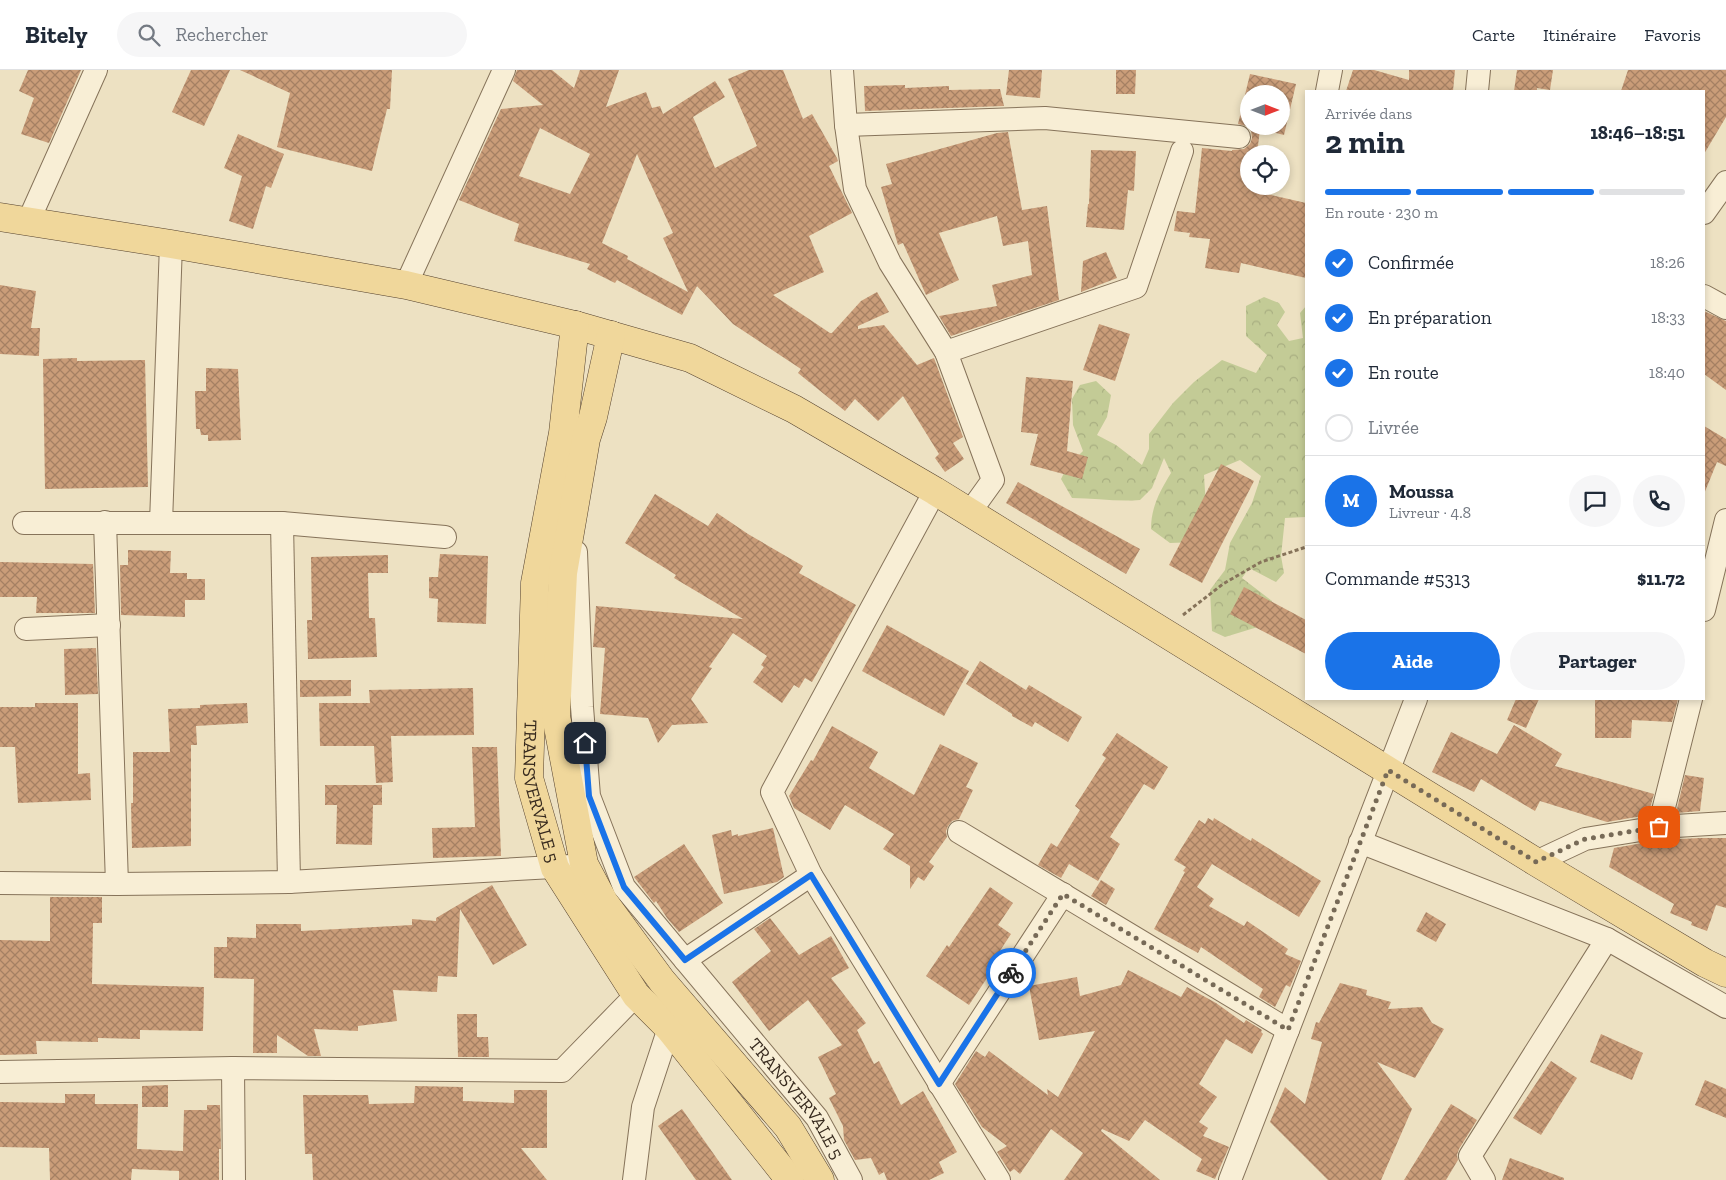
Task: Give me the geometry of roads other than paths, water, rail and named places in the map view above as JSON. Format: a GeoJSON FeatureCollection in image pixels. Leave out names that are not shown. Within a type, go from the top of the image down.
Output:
{"type":"FeatureCollection","features":[{"type":"Feature","properties":{"kind":"main road"},"geometry":{"type":"LineString","coordinates":[[0,217],[406,284],[575,325],[690,358],[794,409],[935,491],[1536,862],[1705,963],[1726,973]]}},
{"type":"Feature","properties":{"kind":"main road","name":"TRANSVERVALE 5"},"geometry":{"type":"LineString","coordinates":[[575,325],[563,433],[535,582],[529,778],[555,868],[636,994],[669,1028],[790,1180]]}},
{"type":"Feature","properties":{"kind":"main road","name":"TRANSVERVALE 5"},"geometry":{"type":"LineString","coordinates":[[610,335],[593,417],[586,439],[563,573],[556,716],[584,864],[604,902],[662,981],[788,1127],[820,1180]]}},
{"type":"Feature","properties":{"kind":"street"},"geometry":{"type":"LineString","coordinates":[[28,222],[96,70]]}},
{"type":"Feature","properties":{"kind":"street"},"geometry":{"type":"LineString","coordinates":[[406,284],[504,70]]}},
{"type":"Feature","properties":{"kind":"street"},"geometry":{"type":"LineString","coordinates":[[842,70],[846,126],[855,189],[890,263],[946,352],[993,480],[970,512]]}},
{"type":"Feature","properties":{"kind":"street"},"geometry":{"type":"LineString","coordinates":[[1327,90],[1331,70]]}},
{"type":"Feature","properties":{"kind":"street"},"geometry":{"type":"LineString","coordinates":[[1477,90],[1479,70]]}},
{"type":"Feature","properties":{"kind":"street"},"geometry":{"type":"LineString","coordinates":[[846,126],[1045,118],[1239,137]]}},
{"type":"Feature","properties":{"kind":"street"},"geometry":{"type":"LineString","coordinates":[[946,352],[1136,288],[1182,151]]}},
{"type":"Feature","properties":{"kind":"street"},"geometry":{"type":"LineString","coordinates":[[1705,212],[1726,182]]}},
{"type":"Feature","properties":{"kind":"street"},"geometry":{"type":"LineString","coordinates":[[161,523],[171,244]]}},
{"type":"Feature","properties":{"kind":"street"},"geometry":{"type":"LineString","coordinates":[[1705,297],[1726,308]]}},
{"type":"Feature","properties":{"kind":"street","name":"TRANSVERVALE 5"},"geometry":{"type":"LineString","coordinates":[[586,439],[576,562],[582,707],[589,796],[624,887],[817,1118],[851,1180]]}},
{"type":"Feature","properties":{"kind":"street"},"geometry":{"type":"LineString","coordinates":[[935,491],[772,792],[811,875],[998,1180]]}},
{"type":"Feature","properties":{"kind":"street"},"geometry":{"type":"LineString","coordinates":[[1705,606],[1726,520]]}},
{"type":"Feature","properties":{"kind":"street"},"geometry":{"type":"LineString","coordinates":[[105,522],[117,884]]}},
{"type":"Feature","properties":{"kind":"street"},"geometry":{"type":"LineString","coordinates":[[24,523],[282,523],[446,537]]}},
{"type":"Feature","properties":{"kind":"street"},"geometry":{"type":"LineString","coordinates":[[282,523],[289,882]]}},
{"type":"Feature","properties":{"kind":"street"},"geometry":{"type":"LineString","coordinates":[[26,629],[109,626]]}},
{"type":"Feature","properties":{"kind":"street"},"geometry":{"type":"LineString","coordinates":[[1230,1180],[1416,700]]}},
{"type":"Feature","properties":{"kind":"street"},"geometry":{"type":"LineString","coordinates":[[1659,827],[1691,700]]}},
{"type":"Feature","properties":{"kind":"street"},"geometry":{"type":"LineString","coordinates":[[1536,862],[1585,839],[1659,827],[1726,823]]}},
{"type":"Feature","properties":{"kind":"street"},"geometry":{"type":"LineString","coordinates":[[959,832],[1288,1030]]}},
{"type":"Feature","properties":{"kind":"street"},"geometry":{"type":"LineString","coordinates":[[1360,842],[1607,939],[1726,1007]]}},
{"type":"Feature","properties":{"kind":"street"},"geometry":{"type":"LineString","coordinates":[[0,883],[289,882],[555,868],[584,864]]}},
{"type":"Feature","properties":{"kind":"street"},"geometry":{"type":"LineString","coordinates":[[685,960],[811,875]]}},
{"type":"Feature","properties":{"kind":"street"},"geometry":{"type":"LineString","coordinates":[[939,1084],[1063,894]]}},
{"type":"Feature","properties":{"kind":"street"},"geometry":{"type":"LineString","coordinates":[[1484,1180],[1470,1156],[1607,939]]}},
{"type":"Feature","properties":{"kind":"street"},"geometry":{"type":"LineString","coordinates":[[0,1072],[233,1068],[562,1071],[636,994]]}},
{"type":"Feature","properties":{"kind":"street"},"geometry":{"type":"LineString","coordinates":[[634,1180],[643,1106],[669,1028]]}},
{"type":"Feature","properties":{"kind":"street"},"geometry":{"type":"LineString","coordinates":[[233,1068],[234,1180]]}}]}
